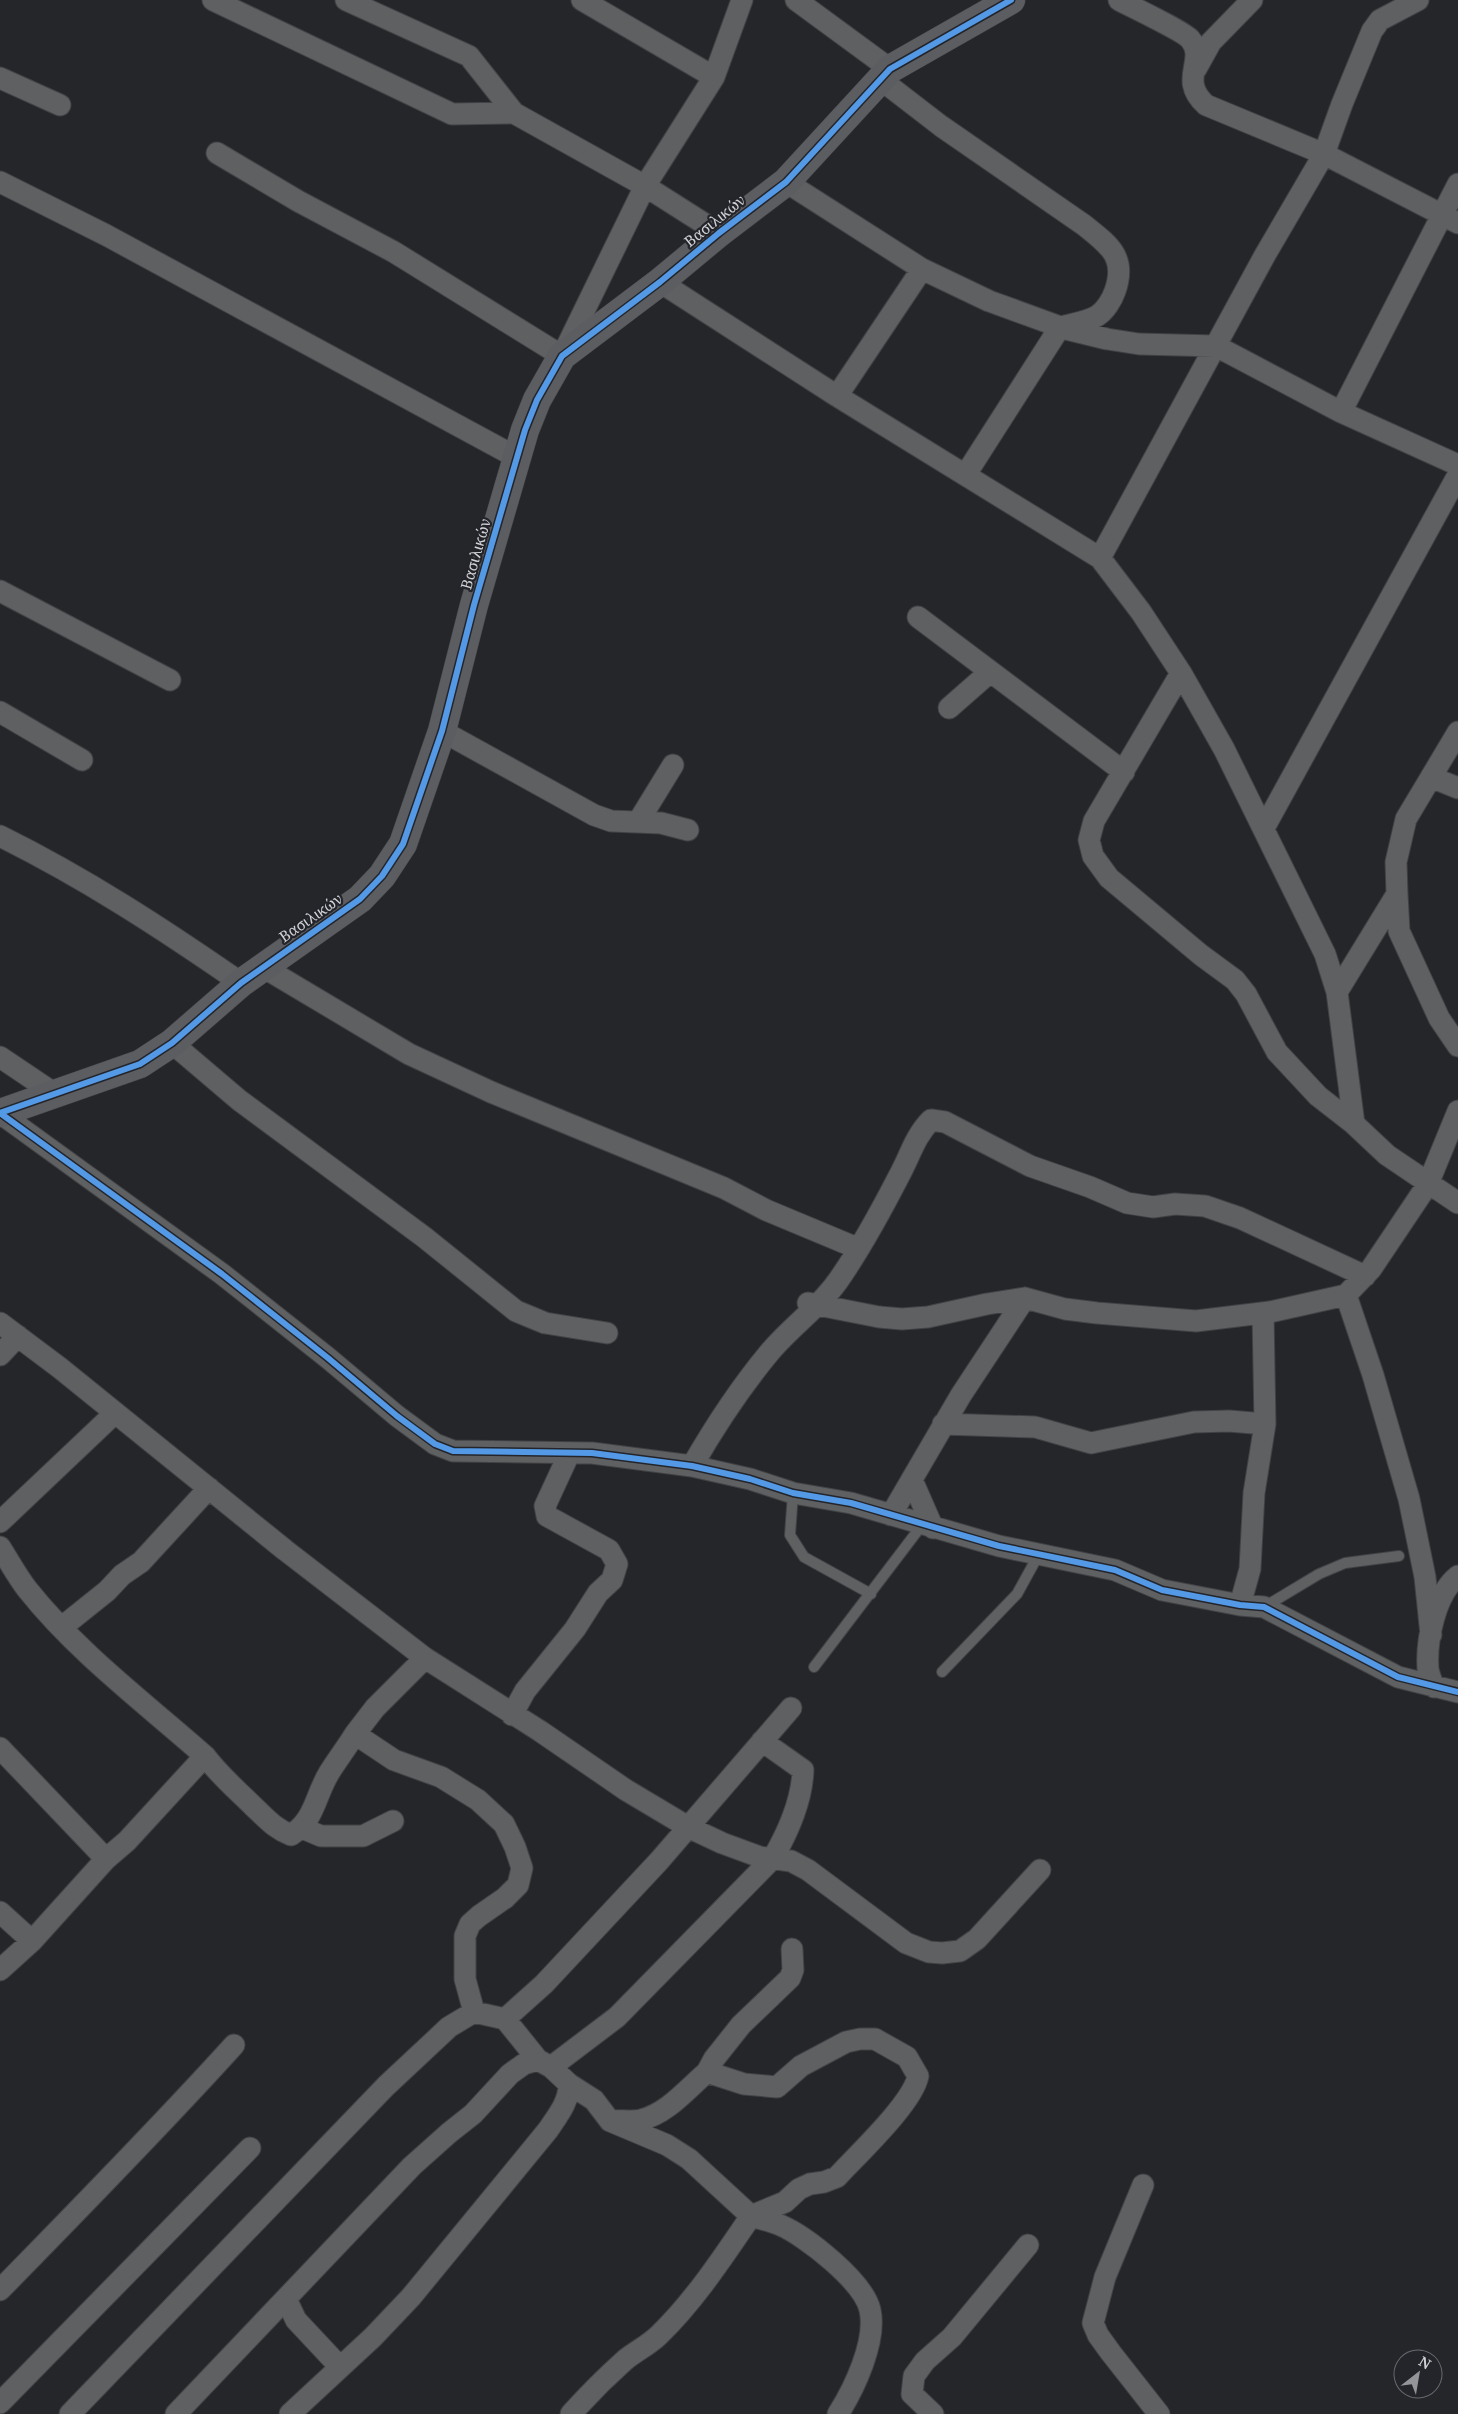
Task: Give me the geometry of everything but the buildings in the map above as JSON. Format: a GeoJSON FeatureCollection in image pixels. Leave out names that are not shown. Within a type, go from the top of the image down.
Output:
{"type":"FeatureCollection","features":[{"type":"Feature","properties":{"kind":"street"},"geometry":{"type":"LineString","coordinates":[[213,0],[452,114],[514,113]]}},
{"type":"Feature","properties":{"kind":"street"},"geometry":{"type":"LineString","coordinates":[[346,0],[469,56],[514,113],[645,186],[719,233]]}},
{"type":"Feature","properties":{"kind":"street"},"geometry":{"type":"LineString","coordinates":[[582,0],[714,78]]}},
{"type":"Feature","properties":{"kind":"street"},"geometry":{"type":"LineString","coordinates":[[217,153],[298,201],[394,252],[562,356],[645,186],[714,78],[742,0]]}},
{"type":"Feature","properties":{"kind":"street"},"geometry":{"type":"LineString","coordinates":[[796,0],[885,74],[941,126],[1084,225],[1106,243],[1117,256],[1120,278],[1112,300],[1098,316],[1060,327],[966,474]]}},
{"type":"Feature","properties":{"kind":"street","name":"Βασιλικών"},"geometry":{"type":"LineString","coordinates":[[0,1113],[140,1064],[172,1043],[241,982],[360,899],[382,876],[403,844],[442,731],[474,605],[516,457],[537,400],[562,356],[660,282],[719,233],[786,182],[885,74],[1011,0]]}},
{"type":"Feature","properties":{"kind":"street"},"geometry":{"type":"LineString","coordinates":[[1119,0],[1190,39],[1196,51],[1195,72]]}},
{"type":"Feature","properties":{"kind":"street"},"geometry":{"type":"LineString","coordinates":[[1252,0],[1210,42],[1195,72],[1191,86],[1197,97],[1206,105],[1324,154],[1450,218]]}},
{"type":"Feature","properties":{"kind":"street"},"geometry":{"type":"LineString","coordinates":[[1100,558],[1265,255],[1324,154],[1369,36],[1380,20],[1399,5],[1418,0]]}},
{"type":"Feature","properties":{"kind":"street"},"geometry":{"type":"LineString","coordinates":[[0,78],[60,105]]}},
{"type":"Feature","properties":{"kind":"street"},"geometry":{"type":"LineString","coordinates":[[0,182],[106,236],[516,457]]}},
{"type":"Feature","properties":{"kind":"street"},"geometry":{"type":"LineString","coordinates":[[786,182],[922,269],[989,301],[1060,327],[1107,339],[1139,344],[1216,346],[1341,412],[1458,465]]}},
{"type":"Feature","properties":{"kind":"street"},"geometry":{"type":"LineString","coordinates":[[1341,412],[1450,218],[1458,184]]}},
{"type":"Feature","properties":{"kind":"street"},"geometry":{"type":"LineString","coordinates":[[837,396],[922,269]]}},
{"type":"Feature","properties":{"kind":"street"},"geometry":{"type":"LineString","coordinates":[[660,282],[837,396],[1100,558],[1141,612],[1181,673],[1224,749],[1325,954],[1337,992],[1354,1124]]}},
{"type":"Feature","properties":{"kind":"street"},"geometry":{"type":"LineString","coordinates":[[1264,828],[1458,474]]}},
{"type":"Feature","properties":{"kind":"street"},"geometry":{"type":"LineString","coordinates":[[0,591],[170,680]]}},
{"type":"Feature","properties":{"kind":"street"},"geometry":{"type":"LineString","coordinates":[[918,617],[1124,772]]}},
{"type":"Feature","properties":{"kind":"street"},"geometry":{"type":"LineString","coordinates":[[948,708],[990,672]]}},
{"type":"Feature","properties":{"kind":"street"},"geometry":{"type":"LineString","coordinates":[[1181,673],[1094,821],[1089,840],[1093,856],[1109,878],[1201,955],[1235,980],[1246,994],[1277,1052],[1318,1096],[1354,1124],[1387,1155],[1458,1203]]}},
{"type":"Feature","properties":{"kind":"street"},"geometry":{"type":"LineString","coordinates":[[0,712],[82,760]]}},
{"type":"Feature","properties":{"kind":"street"},"geometry":{"type":"LineString","coordinates":[[442,731],[594,815],[611,822],[661,823],[688,830]]}},
{"type":"Feature","properties":{"kind":"street"},"geometry":{"type":"LineString","coordinates":[[1458,732],[1406,819],[1396,862],[1399,931],[1439,1018],[1458,1046]]}},
{"type":"Feature","properties":{"kind":"street"},"geometry":{"type":"LineString","coordinates":[[638,822],[673,765]]}},
{"type":"Feature","properties":{"kind":"street"},"geometry":{"type":"LineString","coordinates":[[1431,777],[1458,788]]}},
{"type":"Feature","properties":{"kind":"street"},"geometry":{"type":"LineString","coordinates":[[0,836],[59,865],[136,911],[241,982]]}},
{"type":"Feature","properties":{"kind":"street"},"geometry":{"type":"LineString","coordinates":[[1337,992],[1397,894]]}},
{"type":"Feature","properties":{"kind":"street"},"geometry":{"type":"LineString","coordinates":[[263,967],[408,1054],[491,1092],[724,1188],[766,1210],[858,1248]]}},
{"type":"Feature","properties":{"kind":"street"},"geometry":{"type":"LineString","coordinates":[[172,1043],[239,1100],[424,1238],[516,1311],[545,1323],[607,1333]]}},
{"type":"Feature","properties":{"kind":"street"},"geometry":{"type":"LineString","coordinates":[[0,1057],[55,1094]]}},
{"type":"Feature","properties":{"kind":"street"},"geometry":{"type":"LineString","coordinates":[[810,1304],[879,1318],[902,1319],[928,1317],[1025,1298],[1065,1309],[1196,1321],[1263,1313],[1346,1295],[1371,1269],[1428,1184],[1458,1112]]}},
{"type":"Feature","properties":{"kind":"street"},"geometry":{"type":"LineString","coordinates":[[0,1113],[222,1274],[328,1358],[397,1416],[435,1444],[453,1451],[592,1453],[692,1466],[750,1479],[793,1493],[851,1503],[928,1526],[1039,1554],[1115,1570],[1162,1590],[1240,1605],[1264,1607],[1398,1677],[1458,1692]]}},
{"type":"Feature","properties":{"kind":"street"},"geometry":{"type":"LineString","coordinates":[[692,1466],[712,1431],[765,1358],[810,1304],[842,1275],[900,1175],[920,1131],[931,1120],[945,1122],[1030,1166],[1090,1187],[1127,1203],[1153,1207],[1175,1204],[1205,1206],[1240,1218],[1365,1276]]}},
{"type":"Feature","properties":{"kind":"street"},"geometry":{"type":"LineString","coordinates":[[1346,1295],[1373,1375],[1409,1499],[1425,1577],[1431,1635]]}},
{"type":"Feature","properties":{"kind":"street"},"geometry":{"type":"LineString","coordinates":[[890,1515],[912,1480],[926,1450],[1025,1298]]}},
{"type":"Feature","properties":{"kind":"street"},"geometry":{"type":"LineString","coordinates":[[1240,1605],[1250,1569],[1254,1493],[1266,1424],[1263,1313]]}},
{"type":"Feature","properties":{"kind":"street"},"geometry":{"type":"LineString","coordinates":[[0,1323],[425,1658],[626,1790],[688,1828],[760,1857],[791,1861],[808,1870],[906,1943],[929,1952],[960,1951],[977,1939],[1040,1870]]}},
{"type":"Feature","properties":{"kind":"street"},"geometry":{"type":"LineString","coordinates":[[0,1355],[18,1336]]}},
{"type":"Feature","properties":{"kind":"street"},"geometry":{"type":"LineString","coordinates":[[0,1522],[115,1413]]}},
{"type":"Feature","properties":{"kind":"street"},"geometry":{"type":"LineString","coordinates":[[943,1424],[1035,1427],[1091,1442],[1194,1422],[1230,1421],[1266,1424]]}},
{"type":"Feature","properties":{"kind":"street"},"geometry":{"type":"LineString","coordinates":[[512,1715],[526,1691],[575,1629],[598,1593],[612,1580],[617,1564],[609,1550],[547,1516],[545,1506],[569,1454]]}},
{"type":"Feature","properties":{"kind":"street"},"geometry":{"type":"LineString","coordinates":[[912,1480],[928,1526]]}},
{"type":"Feature","properties":{"kind":"street"},"geometry":{"type":"LineString","coordinates":[[62,1627],[107,1591],[122,1575],[141,1562],[209,1488]]}},
{"type":"Feature","properties":{"kind":"street"},"geometry":{"type":"LineString","coordinates":[[0,1547],[26,1588],[62,1627],[97,1661],[205,1756],[231,1787],[279,1831],[292,1835],[302,1828],[311,1816],[329,1773],[375,1708],[425,1658]]}},
{"type":"Feature","properties":{"kind":"street"},"geometry":{"type":"LineString","coordinates":[[1434,1687],[1428,1669],[1431,1635],[1438,1605],[1446,1587],[1458,1576]]}},
{"type":"Feature","properties":{"kind":"street"},"geometry":{"type":"LineString","coordinates":[[506,2019],[544,1984],[688,1828],[791,1708]]}},
{"type":"Feature","properties":{"kind":"street"},"geometry":{"type":"LineString","coordinates":[[356,1734],[394,1760],[441,1777],[478,1800],[504,1824],[515,1847],[522,1868],[518,1885],[505,1898],[470,1924],[466,1936],[465,1979],[474,2012]]}},
{"type":"Feature","properties":{"kind":"street"},"geometry":{"type":"LineString","coordinates":[[176,2414],[412,2166],[449,2133],[474,2114],[510,2074],[524,2064],[544,2064],[617,2017],[773,1858],[786,1835],[802,1784],[803,1770],[762,1741]]}},
{"type":"Feature","properties":{"kind":"street"},"geometry":{"type":"LineString","coordinates":[[0,1748],[106,1859]]}},
{"type":"Feature","properties":{"kind":"street"},"geometry":{"type":"LineString","coordinates":[[0,1970],[32,1942],[106,1859],[127,1841],[205,1756]]}},
{"type":"Feature","properties":{"kind":"street"},"geometry":{"type":"LineString","coordinates":[[302,1828],[321,1836],[363,1836],[393,1821]]}},
{"type":"Feature","properties":{"kind":"street"},"geometry":{"type":"LineString","coordinates":[[0,1912],[32,1942]]}},
{"type":"Feature","properties":{"kind":"street"},"geometry":{"type":"LineString","coordinates":[[610,2120],[640,2120],[655,2114],[674,2102],[707,2072],[714,2059],[741,2025],[790,1978],[793,1970],[792,1949]]}},
{"type":"Feature","properties":{"kind":"street"},"geometry":{"type":"LineString","coordinates":[[70,2414],[386,2086],[449,2027],[474,2012],[506,2019],[544,2064],[569,2084],[594,2100],[610,2120],[667,2145],[689,2159],[751,2216],[781,2225],[816,2247],[861,2292],[870,2309],[871,2324],[863,2367],[838,2414]]}},
{"type":"Feature","properties":{"kind":"street"},"geometry":{"type":"LineString","coordinates":[[571,2414],[593,2388],[627,2358],[653,2341],[668,2326],[706,2279],[751,2216],[785,2202],[805,2186],[837,2177],[905,2102],[916,2086],[918,2076],[907,2057],[875,2039],[846,2042],[801,2066],[777,2087],[744,2084],[707,2072]]}},
{"type":"Feature","properties":{"kind":"street"},"geometry":{"type":"LineString","coordinates":[[0,2290],[116,2169],[149,2139],[234,2045]]}},
{"type":"Feature","properties":{"kind":"street"},"geometry":{"type":"LineString","coordinates":[[290,2414],[373,2337],[411,2297],[536,2146],[563,2107],[569,2095],[569,2084]]}},
{"type":"Feature","properties":{"kind":"street"},"geometry":{"type":"LineString","coordinates":[[0,2403],[250,2148]]}},
{"type":"Feature","properties":{"kind":"street"},"geometry":{"type":"LineString","coordinates":[[1143,2185],[1104,2277],[1093,2323],[1106,2347],[1159,2414]]}},
{"type":"Feature","properties":{"kind":"street"},"geometry":{"type":"LineString","coordinates":[[933,2414],[912,2394],[914,2376],[925,2361],[952,2337],[1028,2245]]}},
{"type":"Feature","properties":{"kind":"street"},"geometry":{"type":"LineString","coordinates":[[286,2299],[296,2320],[340,2367]]}},
{"type":"Feature","properties":{"kind":"lane"},"geometry":{"type":"LineString","coordinates":[[793,1493],[790,1535],[804,1557],[871,1594]]}},
{"type":"Feature","properties":{"kind":"lane"},"geometry":{"type":"LineString","coordinates":[[814,1667],[871,1594],[928,1526]]}},
{"type":"Feature","properties":{"kind":"lane"},"geometry":{"type":"LineString","coordinates":[[942,1672],[1018,1594],[1039,1554]]}},
{"type":"Feature","properties":{"kind":"lane"},"geometry":{"type":"LineString","coordinates":[[1264,1607],[1319,1574],[1345,1563],[1399,1556]]}},
{"type":"Feature","properties":{"kind":"cycle path"},"geometry":{"type":"LineString","coordinates":[[0,1113],[140,1064],[172,1043],[241,983],[360,899],[382,876],[403,844],[442,731],[474,605],[525,430],[537,400],[562,356],[660,282],[719,233],[786,182],[890,69],[1011,0]]}},
{"type":"Feature","properties":{"kind":"cycle path"},"geometry":{"type":"LineString","coordinates":[[0,1113],[222,1274],[328,1358],[397,1416],[435,1444],[453,1451],[592,1453],[692,1466],[750,1479],[793,1493],[851,1503],[999,1546],[1115,1570],[1162,1590],[1240,1605],[1264,1607],[1398,1677],[1458,1692]]}}]}
